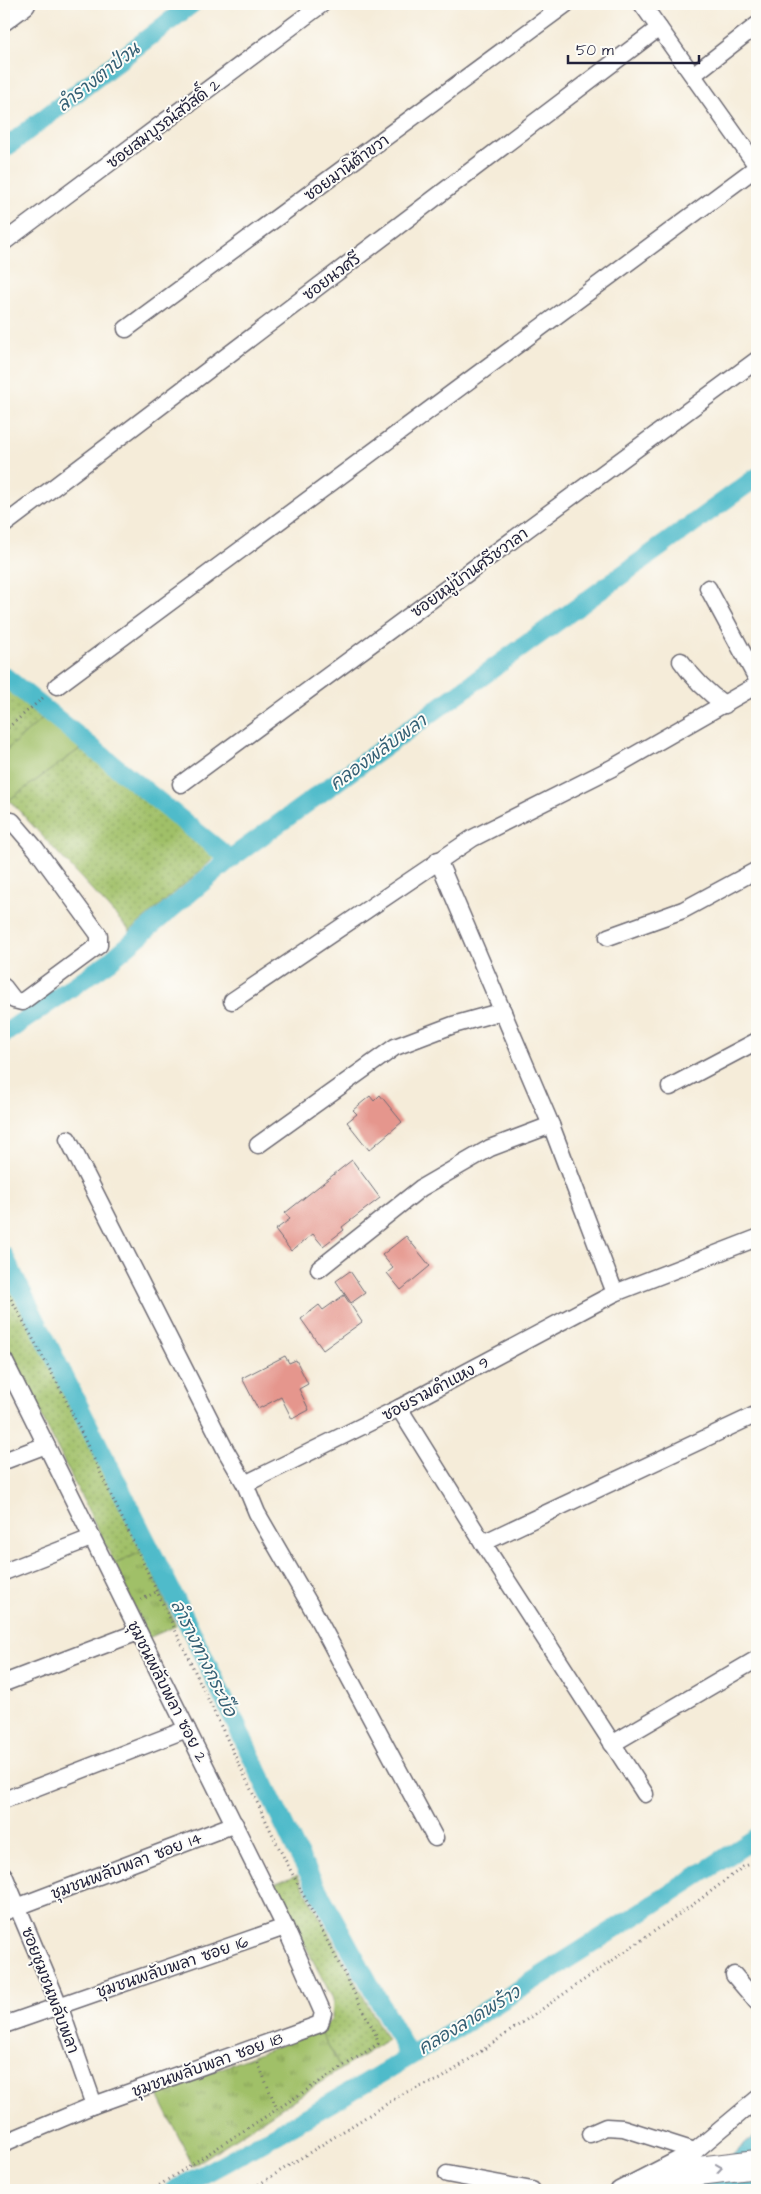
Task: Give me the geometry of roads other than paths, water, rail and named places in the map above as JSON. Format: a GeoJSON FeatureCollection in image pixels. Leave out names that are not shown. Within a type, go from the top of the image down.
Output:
{"type":"FeatureCollection","features":[{"type":"Feature","properties":{"kind":"highway"},"geometry":{"type":"LineString","coordinates":[[639,2190],[690,2172],[757,2164]]}},
{"type":"Feature","properties":{"kind":"street"},"geometry":{"type":"LineString","coordinates":[[4,18],[24,4]]}},
{"type":"Feature","properties":{"kind":"street","name":"ซอยสมบูรณ์สวัสดิ์ 2"},"geometry":{"type":"LineString","coordinates":[[4,242],[322,4]]}},
{"type":"Feature","properties":{"kind":"street","name":"ซอยมานิต้าขวา"},"geometry":{"type":"LineString","coordinates":[[126,329],[566,4]]}},
{"type":"Feature","properties":{"kind":"street"},"geometry":{"type":"LineString","coordinates":[[57,686],[757,166],[642,4]]}},
{"type":"Feature","properties":{"kind":"street"},"geometry":{"type":"LineString","coordinates":[[693,75],[757,25]]}},
{"type":"Feature","properties":{"kind":"street","name":"ซอยนวศรี"},"geometry":{"type":"LineString","coordinates":[[4,525],[659,28]]}},
{"type":"Feature","properties":{"kind":"street","name":"ซอยหมู่บ้านศรีชวาลา"},"geometry":{"type":"LineString","coordinates":[[181,784],[757,360]]}},
{"type":"Feature","properties":{"kind":"street"},"geometry":{"type":"LineString","coordinates":[[708,588],[757,679]]}},
{"type":"Feature","properties":{"kind":"street"},"geometry":{"type":"LineString","coordinates":[[681,661],[692,678],[704,690],[726,705]]}},
{"type":"Feature","properties":{"kind":"street"},"geometry":{"type":"LineString","coordinates":[[232,1001],[473,838],[568,792],[757,686]]}},
{"type":"Feature","properties":{"kind":"street"},"geometry":{"type":"LineString","coordinates":[[4,987],[14,1000],[22,1002],[99,945],[100,935],[36,849],[7,820]]}},
{"type":"Feature","properties":{"kind":"street"},"geometry":{"type":"LineString","coordinates":[[438,860],[551,1125],[615,1293]]}},
{"type":"Feature","properties":{"kind":"street"},"geometry":{"type":"LineString","coordinates":[[608,936],[683,910],[757,870]]}},
{"type":"Feature","properties":{"kind":"street"},"geometry":{"type":"LineString","coordinates":[[258,1145],[395,1046],[453,1025],[503,1011]]}},
{"type":"Feature","properties":{"kind":"street"},"geometry":{"type":"LineString","coordinates":[[670,1087],[757,1041]]}},
{"type":"Feature","properties":{"kind":"street"},"geometry":{"type":"LineString","coordinates":[[319,1268],[420,1188],[490,1148],[551,1125]]}},
{"type":"Feature","properties":{"kind":"street"},"geometry":{"type":"LineString","coordinates":[[68,1139],[226,1451],[245,1484],[257,1513],[313,1610],[435,1838]]}},
{"type":"Feature","properties":{"kind":"street","name":"ซอยรามคำแหง 9"},"geometry":{"type":"LineString","coordinates":[[245,1484],[399,1408],[615,1293],[757,1238]]}},
{"type":"Feature","properties":{"kind":"street","name":"ชุมชนพลับพลา ซอย 2"},"geometry":{"type":"LineString","coordinates":[[4,1360],[285,1927],[323,2012],[320,2024]]}},
{"type":"Feature","properties":{"kind":"street"},"geometry":{"type":"LineString","coordinates":[[399,1408],[483,1543],[645,1794]]}},
{"type":"Feature","properties":{"kind":"street"},"geometry":{"type":"LineString","coordinates":[[483,1543],[757,1414]]}},
{"type":"Feature","properties":{"kind":"street"},"geometry":{"type":"LineString","coordinates":[[4,1461],[46,1445]]}},
{"type":"Feature","properties":{"kind":"street"},"geometry":{"type":"LineString","coordinates":[[4,1572],[91,1538]]}},
{"type":"Feature","properties":{"kind":"street"},"geometry":{"type":"LineString","coordinates":[[4,1683],[138,1632]]}},
{"type":"Feature","properties":{"kind":"street"},"geometry":{"type":"LineString","coordinates":[[612,1744],[757,1660]]}},
{"type":"Feature","properties":{"kind":"street"},"geometry":{"type":"LineString","coordinates":[[4,1800],[187,1729]]}},
{"type":"Feature","properties":{"kind":"street","name":"ชุมชนพลับพลา ซอย 14"},"geometry":{"type":"LineString","coordinates":[[11,1910],[235,1824]]}},
{"type":"Feature","properties":{"kind":"street","name":"ซอยชุมชนพลับพลา"},"geometry":{"type":"LineString","coordinates":[[4,1875],[11,1910],[59,2005],[94,2105]]}},
{"type":"Feature","properties":{"kind":"street","name":"ชุมชนพลับพลา ซอย 16"},"geometry":{"type":"LineString","coordinates":[[4,2025],[285,1927]]}},
{"type":"Feature","properties":{"kind":"street"},"geometry":{"type":"LineString","coordinates":[[734,1975],[757,2002]]}},
{"type":"Feature","properties":{"kind":"street","name":"ชุมชนพลับพลา ซอย 18"},"geometry":{"type":"LineString","coordinates":[[4,2143],[94,2105],[320,2024]]}},
{"type":"Feature","properties":{"kind":"street"},"geometry":{"type":"LineString","coordinates":[[620,2190],[695,2151],[757,2099]]}},
{"type":"Feature","properties":{"kind":"street"},"geometry":{"type":"LineString","coordinates":[[590,2134],[606,2127],[623,2128],[695,2151]]}},
{"type":"Feature","properties":{"kind":"street"},"geometry":{"type":"LineString","coordinates":[[447,2174],[532,2190]]}},
{"type":"Feature","properties":{"kind":"water"},"geometry":{"type":"Polygon","coordinates":[[[757,2134],[757,2190],[691,2190],[757,2134]]]}},
{"type":"Feature","properties":{"kind":"waterway","name":"ลำรางตาป่วน"},"geometry":{"type":"LineString","coordinates":[[4,149],[192,4]]}},
{"type":"Feature","properties":{"kind":"waterway","name":"คลองพลับพลา"},"geometry":{"type":"LineString","coordinates":[[4,1034],[110,961],[230,859],[757,477]]}},
{"type":"Feature","properties":{"kind":"waterway"},"geometry":{"type":"LineString","coordinates":[[4,676],[230,859]]}},
{"type":"Feature","properties":{"kind":"waterway","name":"ลำรางทางกระบือ"},"geometry":{"type":"LineString","coordinates":[[4,1256],[189,1626],[295,1848],[409,2056]]}},
{"type":"Feature","properties":{"kind":"waterway","name":"คลองลาดพร้าว"},"geometry":{"type":"LineString","coordinates":[[174,2190],[323,2108],[470,2020],[614,1930],[757,1837]]}}]}
